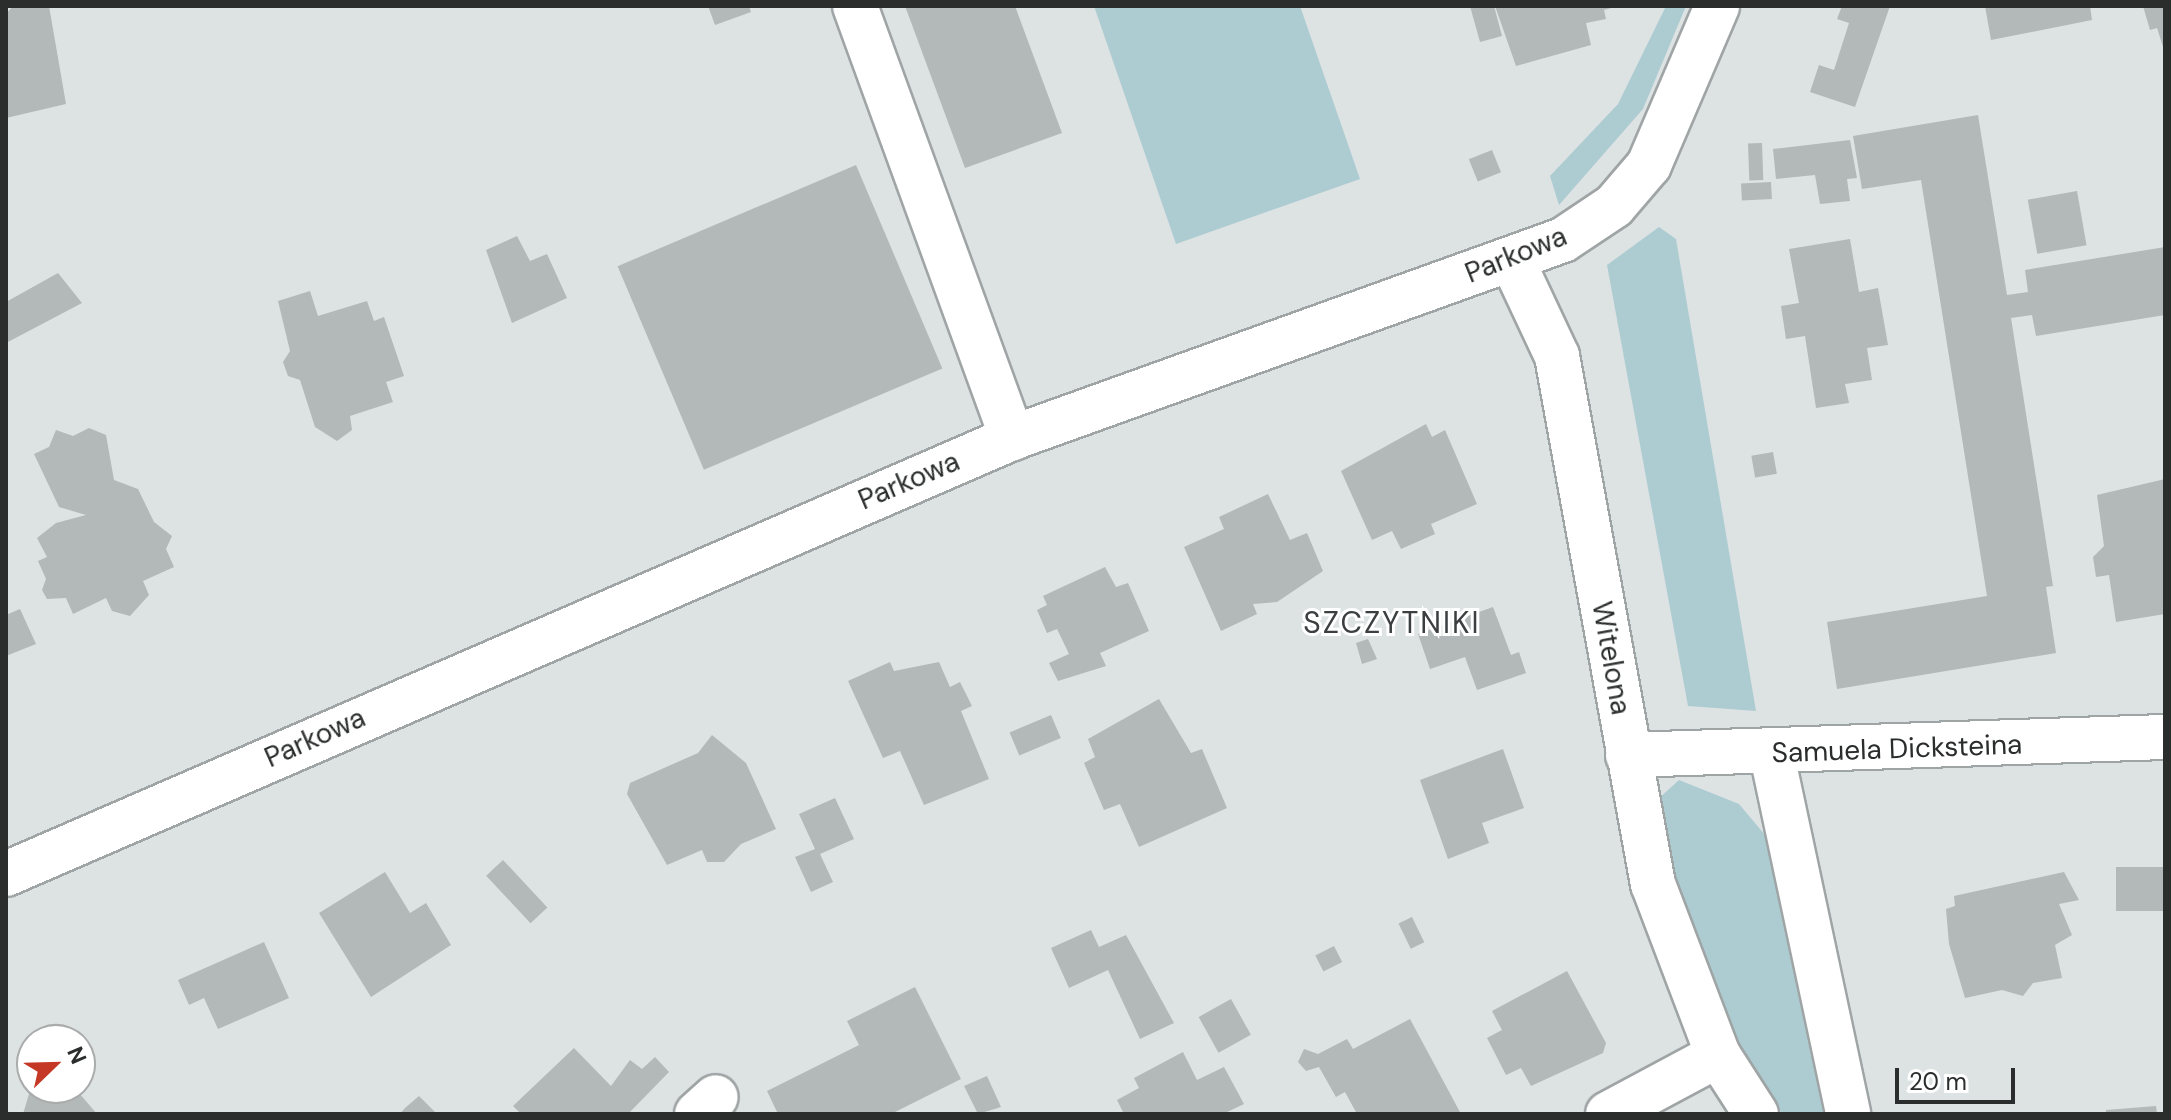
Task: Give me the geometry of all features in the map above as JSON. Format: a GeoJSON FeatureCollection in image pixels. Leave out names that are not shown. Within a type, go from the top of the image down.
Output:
{"type":"FeatureCollection","features":[{"type":"Feature","properties":{"kind":"street"},"geometry":{"type":"LineString","coordinates":[[855,6],[1012,438]]}},
{"type":"Feature","properties":{"kind":"street","name":"Parkowa"},"geometry":{"type":"LineString","coordinates":[[6,874],[1012,438],[1563,240],[1636,185],[1675,115],[1717,6]]}},
{"type":"Feature","properties":{"kind":"street","name":"Witelona"},"geometry":{"type":"LineString","coordinates":[[1512,260],[1557,356],[1653,884],[1718,1055],[1756,1114]]}},
{"type":"Feature","properties":{"kind":"street","name":"Samuela Dicksteina"},"geometry":{"type":"LineString","coordinates":[[1628,755],[1772,755],[2165,737]]}},
{"type":"Feature","properties":{"kind":"street"},"geometry":{"type":"LineString","coordinates":[[1772,755],[1848,1114]]}},
{"type":"Feature","properties":{"kind":"street"},"geometry":{"type":"LineString","coordinates":[[1608,1114],[1718,1055]]}},
{"type":"Feature","properties":{"kind":"shaded area"},"geometry":{"type":"Polygon","coordinates":[[[1094,6],[1300,6],[1360,179],[1176,244],[1094,6]]]}},
{"type":"Feature","properties":{"kind":"shaded area"},"geometry":{"type":"Polygon","coordinates":[[[1666,6],[1686,6],[1643,109],[1559,205],[1550,176],[1618,104],[1666,6]]]}},
{"type":"Feature","properties":{"kind":"shaded area"},"geometry":{"type":"Polygon","coordinates":[[[1659,227],[1676,239],[1756,711],[1688,706],[1607,265],[1659,227]]]}},
{"type":"Feature","properties":{"kind":"shaded area"},"geometry":{"type":"Polygon","coordinates":[[[1679,780],[1739,804],[1776,848],[1827,1114],[1782,1114],[1715,1002],[1668,865],[1657,800],[1679,780]]]}},
{"type":"Feature","properties":{"kind":"building"},"geometry":{"type":"Polygon","coordinates":[[[13,6],[49,6],[66,104],[6,118],[6,14],[13,6]]]}},
{"type":"Feature","properties":{"kind":"building"},"geometry":{"type":"Polygon","coordinates":[[[708,6],[749,6],[751,12],[715,25],[708,6]]]}},
{"type":"Feature","properties":{"kind":"building"},"geometry":{"type":"Polygon","coordinates":[[[905,6],[1015,6],[1062,133],[965,168],[905,6]]]}},
{"type":"Feature","properties":{"kind":"building"},"geometry":{"type":"Polygon","coordinates":[[[1470,6],[1494,6],[1502,36],[1480,42],[1470,6]]]}},
{"type":"Feature","properties":{"kind":"building"},"geometry":{"type":"Polygon","coordinates":[[[1495,6],[1615,7],[1604,10],[1606,19],[1586,23],[1591,45],[1516,66],[1495,6]]]}},
{"type":"Feature","properties":{"kind":"building"},"geometry":{"type":"Polygon","coordinates":[[[1842,6],[1890,6],[1855,107],[1810,92],[1819,65],[1834,70],[1849,23],[1837,19],[1842,6]]]}},
{"type":"Feature","properties":{"kind":"building"},"geometry":{"type":"Polygon","coordinates":[[[1985,6],[2090,6],[2092,20],[1991,40],[1985,6]]]}},
{"type":"Feature","properties":{"kind":"building"},"geometry":{"type":"Polygon","coordinates":[[[2143,6],[2165,6],[2165,53],[2157,28],[2150,30],[2143,6]]]}},
{"type":"Feature","properties":{"kind":"building"},"geometry":{"type":"Polygon","coordinates":[[[1978,115],[2007,295],[2028,292],[2025,270],[2165,247],[2165,315],[2036,336],[2032,315],[2011,318],[2053,586],[2046,587],[2056,653],[1837,689],[1827,622],[1987,596],[1921,180],[1862,189],[1853,136],[1978,115]]]}},
{"type":"Feature","properties":{"kind":"building"},"geometry":{"type":"Polygon","coordinates":[[[1850,140],[1857,178],[1847,179],[1850,201],[1820,204],[1815,175],[1776,179],[1773,149],[1850,140]]]}},
{"type":"Feature","properties":{"kind":"building"},"geometry":{"type":"Polygon","coordinates":[[[1748,143],[1762,143],[1763,180],[1749,180],[1748,143]]]}},
{"type":"Feature","properties":{"kind":"building"},"geometry":{"type":"Polygon","coordinates":[[[1492,150],[1501,172],[1478,182],[1469,159],[1492,150]]]}},
{"type":"Feature","properties":{"kind":"building"},"geometry":{"type":"Polygon","coordinates":[[[856,165],[942,368],[704,470],[618,266],[856,165]]]}},
{"type":"Feature","properties":{"kind":"building"},"geometry":{"type":"Polygon","coordinates":[[[1771,182],[1772,199],[1742,201],[1741,184],[1771,182]]]}},
{"type":"Feature","properties":{"kind":"building"},"geometry":{"type":"Polygon","coordinates":[[[2077,191],[2087,245],[2037,254],[2028,200],[2077,191]]]}},
{"type":"Feature","properties":{"kind":"building"},"geometry":{"type":"Polygon","coordinates":[[[517,236],[530,261],[547,254],[567,298],[512,323],[486,250],[517,236]]]}},
{"type":"Feature","properties":{"kind":"building"},"geometry":{"type":"Polygon","coordinates":[[[1850,239],[1859,292],[1878,288],[1888,345],[1867,348],[1872,380],[1845,384],[1849,403],[1816,408],[1805,336],[1786,339],[1781,306],[1799,303],[1789,249],[1850,239]]]}},
{"type":"Feature","properties":{"kind":"building"},"geometry":{"type":"Polygon","coordinates":[[[58,273],[82,303],[6,343],[6,302],[58,273]]]}},
{"type":"Feature","properties":{"kind":"building"},"geometry":{"type":"Polygon","coordinates":[[[310,291],[318,316],[367,301],[374,321],[384,317],[404,376],[386,382],[393,402],[350,416],[352,430],[337,441],[315,427],[300,380],[288,376],[283,362],[290,351],[278,301],[310,291]]]}},
{"type":"Feature","properties":{"kind":"building"},"geometry":{"type":"Polygon","coordinates":[[[1426,424],[1432,437],[1445,430],[1477,504],[1431,524],[1435,534],[1401,549],[1392,531],[1372,540],[1341,471],[1426,424]]]}},
{"type":"Feature","properties":{"kind":"building"},"geometry":{"type":"Polygon","coordinates":[[[89,428],[106,435],[114,480],[138,489],[154,522],[172,536],[166,549],[174,567],[143,581],[149,595],[130,616],[112,611],[106,598],[73,614],[66,598],[47,599],[42,590],[46,579],[38,561],[47,557],[37,538],[56,523],[86,515],[59,507],[34,454],[49,447],[56,430],[73,436],[89,428]]]}},
{"type":"Feature","properties":{"kind":"building"},"geometry":{"type":"Polygon","coordinates":[[[1773,452],[1777,474],[1755,477],[1751,456],[1773,452]]]}},
{"type":"Feature","properties":{"kind":"building"},"geometry":{"type":"Polygon","coordinates":[[[2165,479],[2165,614],[2116,622],[2109,575],[2096,577],[2093,557],[2104,546],[2097,495],[2165,479]]]}},
{"type":"Feature","properties":{"kind":"building"},"geometry":{"type":"Polygon","coordinates":[[[1268,494],[1290,540],[1307,533],[1323,571],[1277,602],[1253,604],[1257,614],[1221,631],[1184,547],[1224,529],[1219,517],[1268,494]]]}},
{"type":"Feature","properties":{"kind":"building"},"geometry":{"type":"Polygon","coordinates":[[[1105,567],[1116,587],[1128,583],[1149,631],[1100,653],[1106,666],[1058,681],[1049,663],[1069,654],[1057,629],[1047,633],[1037,610],[1047,605],[1043,596],[1105,567]]]}},
{"type":"Feature","properties":{"kind":"building"},"geometry":{"type":"Polygon","coordinates":[[[1493,607],[1511,655],[1519,652],[1526,673],[1477,690],[1465,657],[1430,669],[1418,634],[1493,607]]]}},
{"type":"Feature","properties":{"kind":"building"},"geometry":{"type":"Polygon","coordinates":[[[20,609],[36,644],[6,656],[6,615],[20,609]]]}},
{"type":"Feature","properties":{"kind":"building"},"geometry":{"type":"Polygon","coordinates":[[[1368,639],[1377,659],[1362,664],[1356,643],[1368,639]]]}},
{"type":"Feature","properties":{"kind":"building"},"geometry":{"type":"Polygon","coordinates":[[[890,662],[894,671],[939,662],[950,687],[960,682],[972,706],[961,711],[989,779],[924,805],[900,751],[883,758],[848,681],[890,662]]]}},
{"type":"Feature","properties":{"kind":"building"},"geometry":{"type":"Polygon","coordinates":[[[1159,699],[1191,753],[1202,749],[1227,808],[1139,847],[1120,804],[1104,810],[1084,763],[1095,757],[1088,739],[1159,699]]]}},
{"type":"Feature","properties":{"kind":"building"},"geometry":{"type":"Polygon","coordinates":[[[1051,715],[1061,738],[1019,756],[1010,733],[1051,715]]]}},
{"type":"Feature","properties":{"kind":"building"},"geometry":{"type":"Polygon","coordinates":[[[712,735],[746,763],[776,829],[741,844],[724,862],[707,862],[702,850],[667,865],[627,794],[630,783],[698,753],[712,735]]]}},
{"type":"Feature","properties":{"kind":"building"},"geometry":{"type":"Polygon","coordinates":[[[1503,749],[1524,808],[1482,823],[1489,843],[1448,859],[1420,780],[1503,749]]]}},
{"type":"Feature","properties":{"kind":"building"},"geometry":{"type":"Polygon","coordinates":[[[835,798],[854,839],[820,854],[833,882],[811,892],[795,857],[815,849],[799,814],[835,798]]]}},
{"type":"Feature","properties":{"kind":"building"},"geometry":{"type":"Polygon","coordinates":[[[503,860],[547,908],[531,923],[486,876],[503,860]]]}},
{"type":"Feature","properties":{"kind":"building"},"geometry":{"type":"Polygon","coordinates":[[[2116,867],[2165,867],[2165,911],[2116,911],[2116,867]]]}},
{"type":"Feature","properties":{"kind":"building"},"geometry":{"type":"Polygon","coordinates":[[[385,872],[410,913],[426,903],[451,945],[371,997],[319,913],[385,872]]]}},
{"type":"Feature","properties":{"kind":"building"},"geometry":{"type":"Polygon","coordinates":[[[2064,872],[2079,900],[2059,904],[2072,935],[2055,945],[2062,978],[2033,983],[2023,996],[2002,990],[1965,998],[1949,944],[1946,909],[1955,906],[1954,896],[2064,872]]]}},
{"type":"Feature","properties":{"kind":"building"},"geometry":{"type":"Polygon","coordinates":[[[1412,917],[1424,942],[1411,949],[1399,924],[1412,917]]]}},
{"type":"Feature","properties":{"kind":"building"},"geometry":{"type":"Polygon","coordinates":[[[1091,930],[1099,947],[1126,935],[1174,1023],[1140,1039],[1108,970],[1069,988],[1051,948],[1091,930]]]}},
{"type":"Feature","properties":{"kind":"building"},"geometry":{"type":"Polygon","coordinates":[[[264,942],[289,998],[218,1029],[204,998],[189,1005],[178,980],[264,942]]]}},
{"type":"Feature","properties":{"kind":"building"},"geometry":{"type":"Polygon","coordinates":[[[1334,946],[1342,962],[1323,972],[1315,956],[1334,946]]]}},
{"type":"Feature","properties":{"kind":"building"},"geometry":{"type":"Polygon","coordinates":[[[1567,971],[1606,1043],[1603,1053],[1531,1086],[1521,1068],[1506,1075],[1487,1038],[1502,1030],[1492,1011],[1567,971]]]}},
{"type":"Feature","properties":{"kind":"building"},"geometry":{"type":"Polygon","coordinates":[[[915,987],[961,1079],[891,1114],[778,1114],[767,1091],[859,1045],[847,1021],[915,987]]]}},
{"type":"Feature","properties":{"kind":"building"},"geometry":{"type":"Polygon","coordinates":[[[1231,999],[1251,1035],[1219,1053],[1199,1017],[1231,999]]]}},
{"type":"Feature","properties":{"kind":"building"},"geometry":{"type":"Polygon","coordinates":[[[1410,1019],[1461,1114],[1357,1114],[1345,1092],[1336,1097],[1319,1067],[1306,1071],[1298,1062],[1304,1049],[1318,1054],[1347,1039],[1353,1049],[1410,1019]]]}},
{"type":"Feature","properties":{"kind":"building"},"geometry":{"type":"Polygon","coordinates":[[[574,1048],[611,1086],[630,1060],[642,1069],[655,1057],[669,1072],[628,1114],[521,1114],[513,1106],[574,1048]]]}},
{"type":"Feature","properties":{"kind":"building"},"geometry":{"type":"Polygon","coordinates":[[[1183,1052],[1197,1080],[1224,1067],[1244,1104],[1223,1114],[1124,1114],[1117,1100],[1139,1088],[1134,1078],[1183,1052]]]}},
{"type":"Feature","properties":{"kind":"building"},"geometry":{"type":"Polygon","coordinates":[[[987,1076],[1001,1107],[978,1114],[964,1086],[987,1076]]]}},
{"type":"Feature","properties":{"kind":"building"},"geometry":{"type":"Polygon","coordinates":[[[419,1096],[437,1114],[400,1114],[405,1108],[419,1096]]]}},
{"type":"Feature","properties":{"kind":"building"},"geometry":{"type":"Polygon","coordinates":[[[26,1104],[88,1104],[97,1114],[23,1114],[26,1104]]]}},
{"type":"Feature","properties":{"kind":"building"},"geometry":{"type":"Polygon","coordinates":[[[2156,1106],[2157,1114],[2106,1114],[2106,1110],[2156,1106]]]}},
{"type":"Feature","properties":{"kind":"district","name":"SZCZYTNIKI"},"geometry":{"type":"Point","coordinates":[1392,623]}}]}
